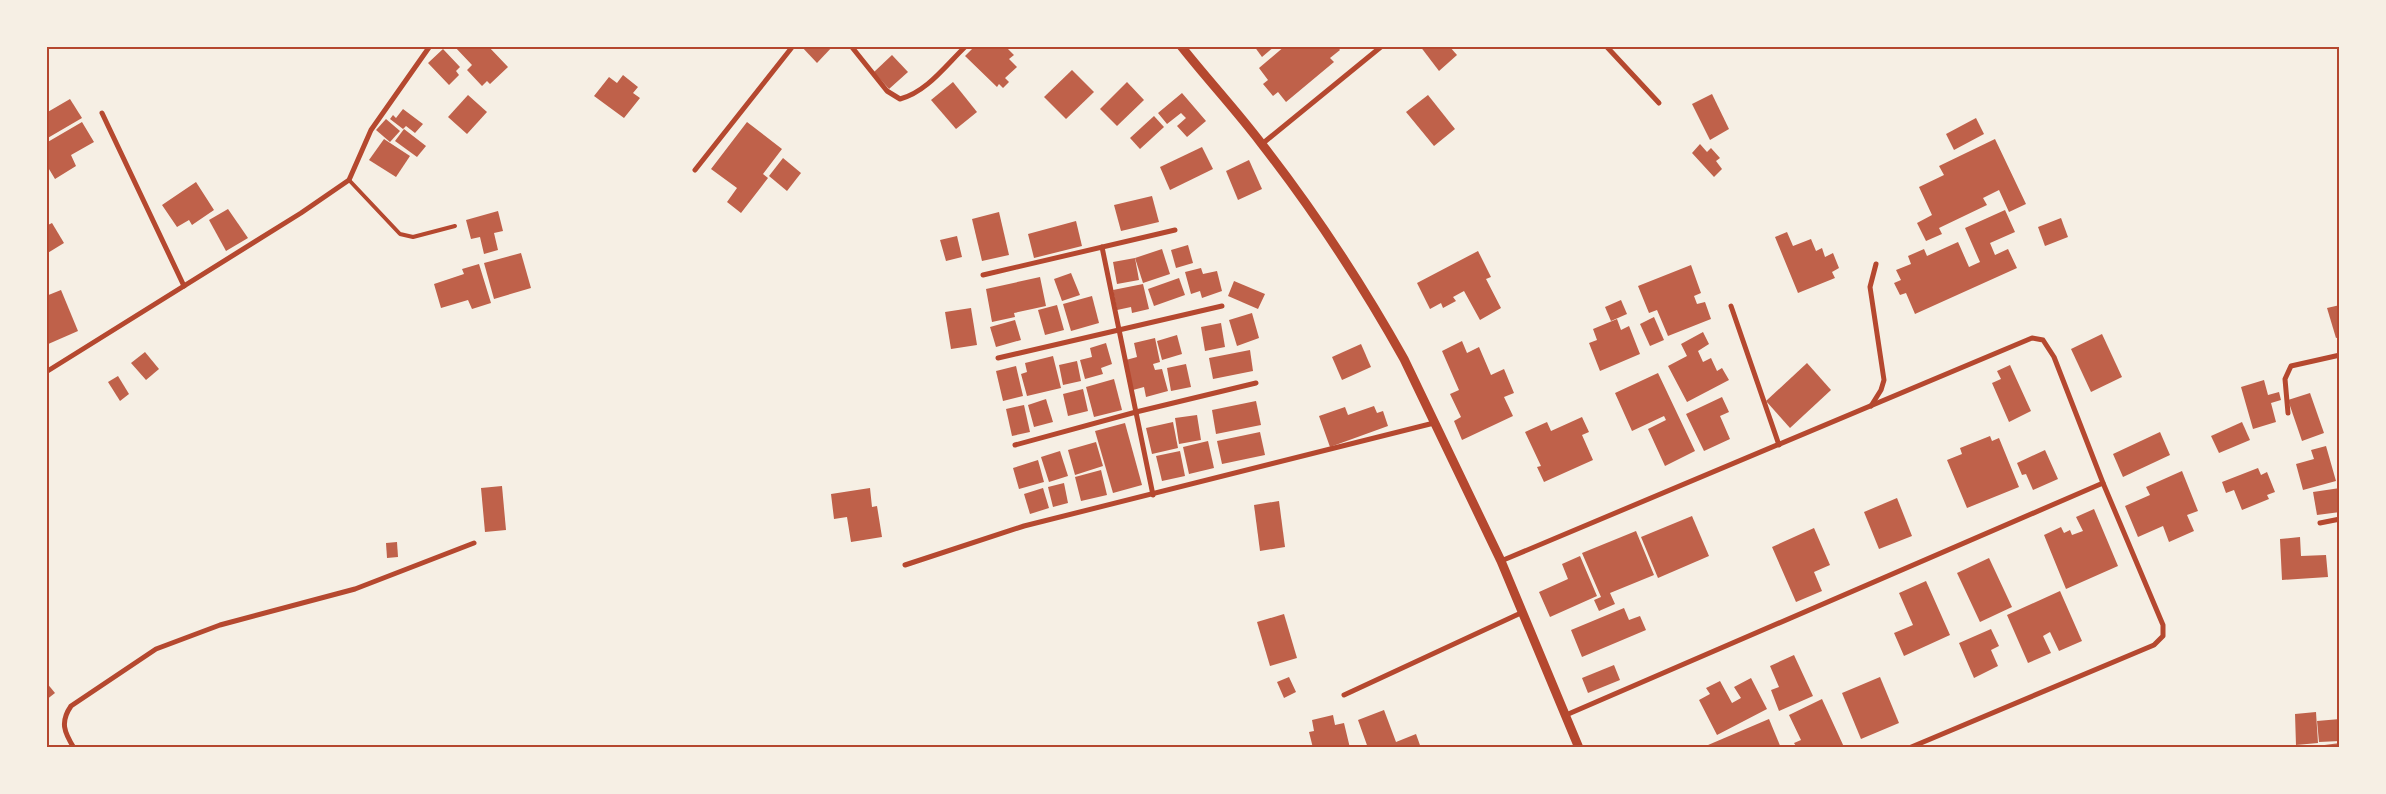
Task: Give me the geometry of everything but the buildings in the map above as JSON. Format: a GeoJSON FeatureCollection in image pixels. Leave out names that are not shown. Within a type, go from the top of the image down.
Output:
{"type":"FeatureCollection","features":[{"type":"Feature","properties":{"kind":"street"},"geometry":{"type":"LineString","coordinates":[[46,372],[301,213],[349,180],[371,130],[430,46]]}},
{"type":"Feature","properties":{"kind":"street"},"geometry":{"type":"LineString","coordinates":[[695,170],[794,46]]}},
{"type":"Feature","properties":{"kind":"street"},"geometry":{"type":"LineString","coordinates":[[852,46],[887,91],[900,99],[914,95],[922,89],[966,46]]}},
{"type":"Feature","properties":{"kind":"street"},"geometry":{"type":"LineString","coordinates":[[1182,46],[1262,144],[1360,284],[1404,359],[1524,612],[1579,748]]}},
{"type":"Feature","properties":{"kind":"street"},"geometry":{"type":"LineString","coordinates":[[1262,144],[1382,46]]}},
{"type":"Feature","properties":{"kind":"street"},"geometry":{"type":"LineString","coordinates":[[1606,46],[1659,103]]}},
{"type":"Feature","properties":{"kind":"street"},"geometry":{"type":"LineString","coordinates":[[102,113],[184,286]]}},
{"type":"Feature","properties":{"kind":"street"},"geometry":{"type":"LineString","coordinates":[[983,275],[1175,230]]}},
{"type":"Feature","properties":{"kind":"street"},"geometry":{"type":"LineString","coordinates":[[1102,247],[1117,329],[1153,495]]}},
{"type":"Feature","properties":{"kind":"street"},"geometry":{"type":"LineString","coordinates":[[1871,406],[1881,390],[1884,380],[1870,287],[1876,264]]}},
{"type":"Feature","properties":{"kind":"street"},"geometry":{"type":"LineString","coordinates":[[998,358],[1222,306]]}},
{"type":"Feature","properties":{"kind":"street"},"geometry":{"type":"LineString","coordinates":[[1731,306],[1779,444]]}},
{"type":"Feature","properties":{"kind":"street"},"geometry":{"type":"LineString","coordinates":[[1501,561],[2038,338],[2048,344],[2054,357],[2103,483],[2163,625],[2160,641],[1908,748]]}},
{"type":"Feature","properties":{"kind":"street"},"geometry":{"type":"LineString","coordinates":[[2288,413],[2286,379],[2291,366],[2340,355]]}},
{"type":"Feature","properties":{"kind":"street"},"geometry":{"type":"LineString","coordinates":[[1015,445],[1136,412],[1256,383]]}},
{"type":"Feature","properties":{"kind":"street"},"geometry":{"type":"LineString","coordinates":[[905,565],[1024,526],[1434,423]]}},
{"type":"Feature","properties":{"kind":"street"},"geometry":{"type":"LineString","coordinates":[[1566,715],[2103,483]]}},
{"type":"Feature","properties":{"kind":"street"},"geometry":{"type":"LineString","coordinates":[[2320,523],[2340,520]]}},
{"type":"Feature","properties":{"kind":"street"},"geometry":{"type":"LineString","coordinates":[[74,748],[65,734],[64,727],[65,714],[71,706],[156,649],[220,624],[355,589],[474,544]]}},
{"type":"Feature","properties":{"kind":"street"},"geometry":{"type":"LineString","coordinates":[[1344,695],[1524,612]]}},
{"type":"Feature","properties":{"kind":"lane"},"geometry":{"type":"LineString","coordinates":[[349,180],[400,234],[413,237],[455,226]]}}]}
